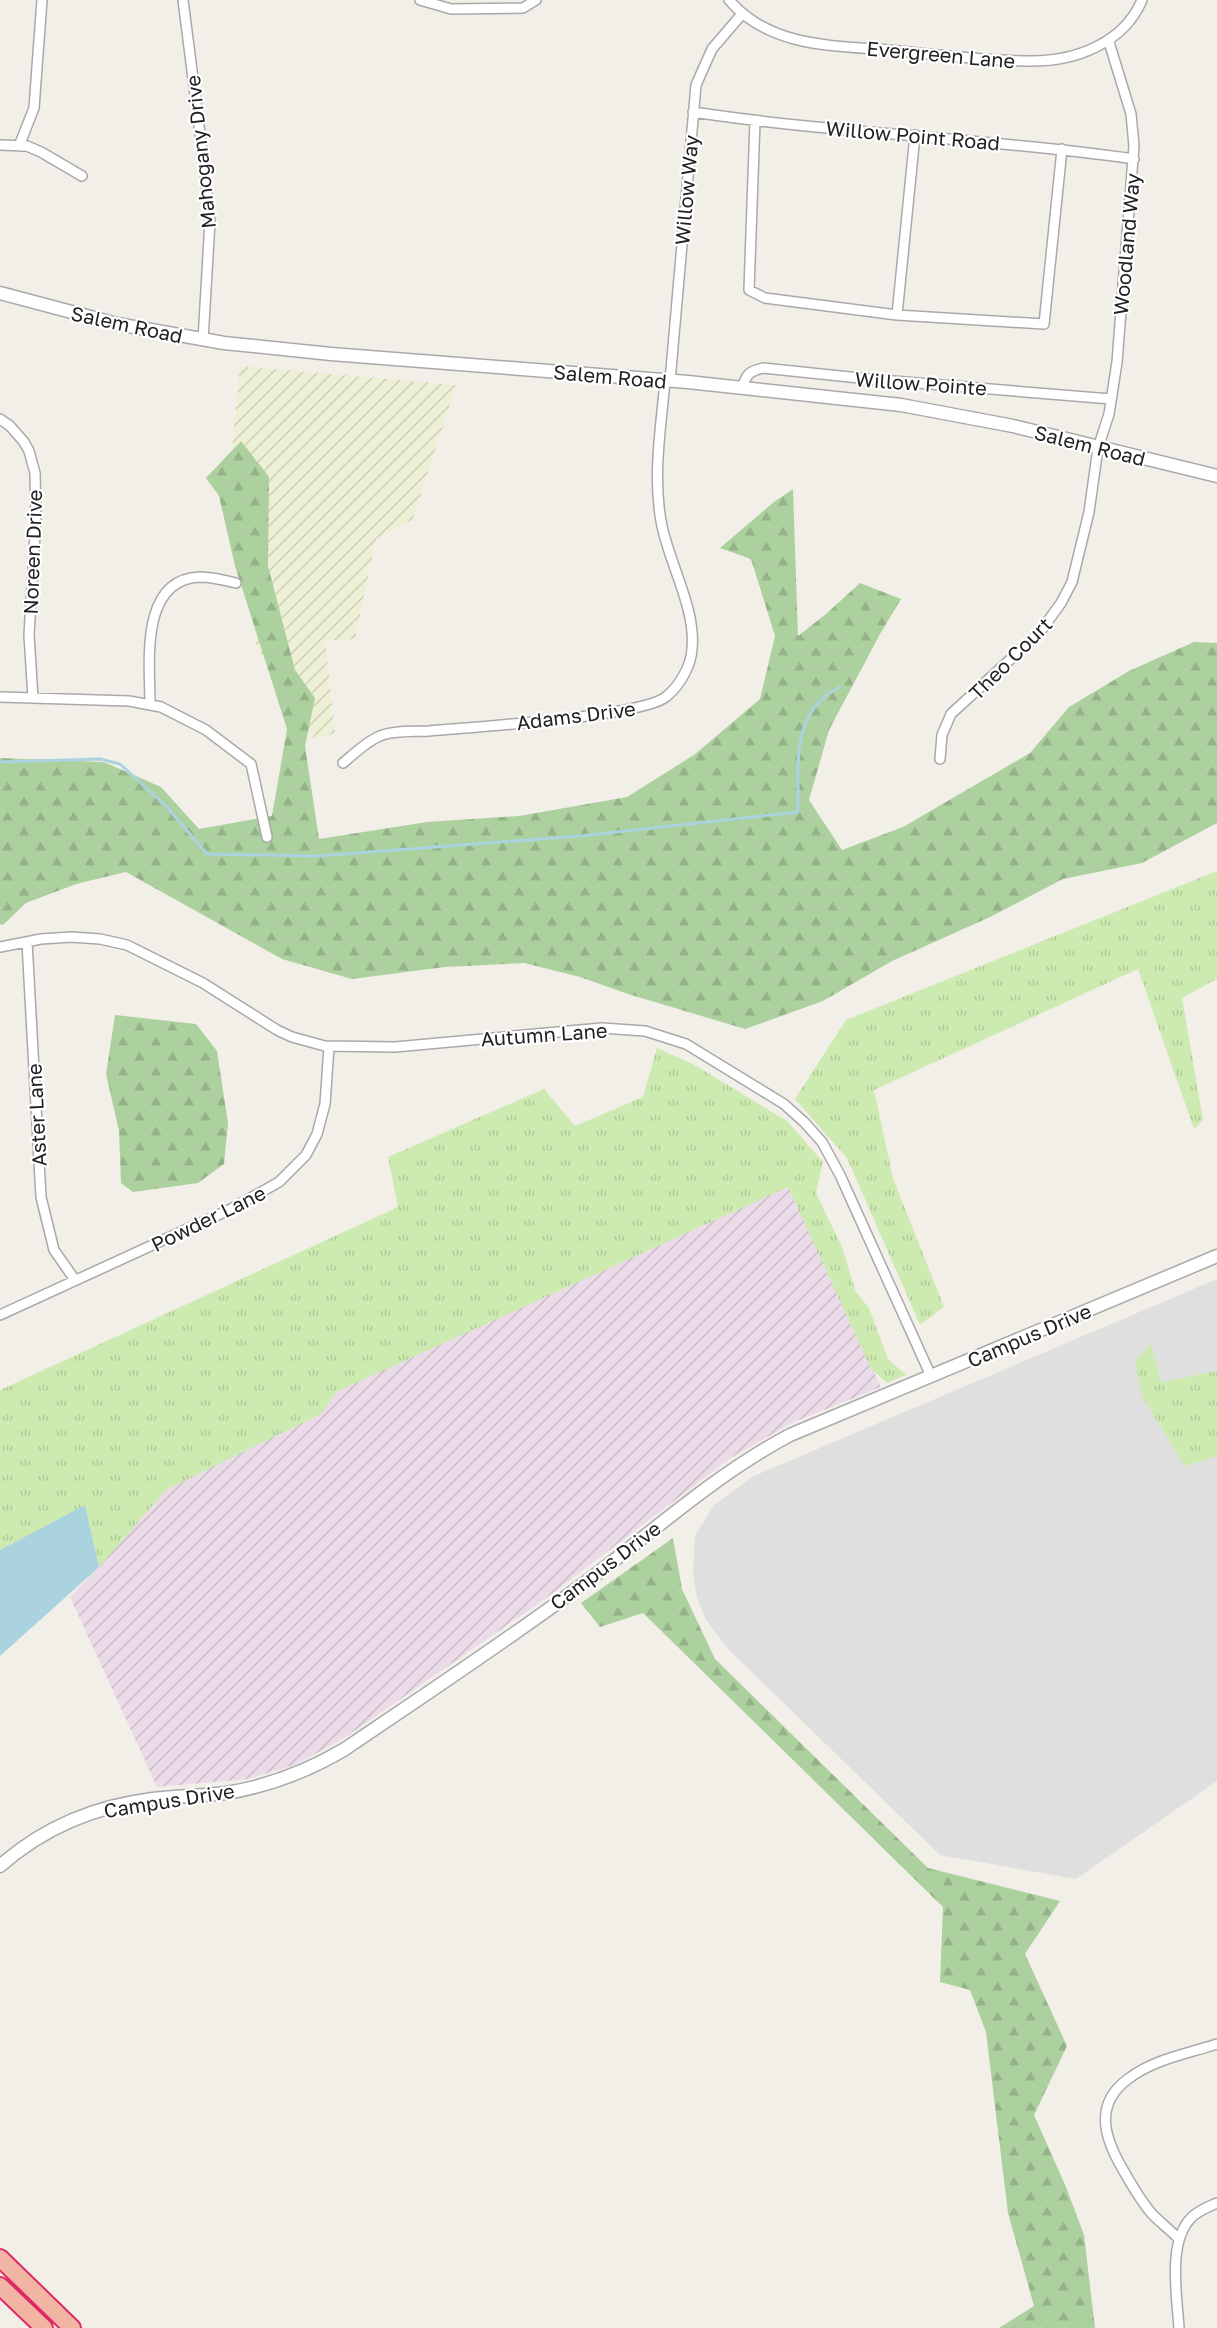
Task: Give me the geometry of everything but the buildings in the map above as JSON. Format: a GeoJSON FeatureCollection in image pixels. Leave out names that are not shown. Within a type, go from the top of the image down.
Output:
{"type":"FeatureCollection","features":[{"type":"Feature","properties":{"kind":"highway"},"geometry":{"type":"LineString","coordinates":[[0,2258],[72,2328]]}},
{"type":"Feature","properties":{"kind":"highway"},"geometry":{"type":"LineString","coordinates":[[0,2286],[44,2328]]}},
{"type":"Feature","properties":{"kind":"street"},"geometry":{"type":"LineString","coordinates":[[19,146],[34,108],[42,0]]}},
{"type":"Feature","properties":{"kind":"street","name":"Mahogany Drive"},"geometry":{"type":"LineString","coordinates":[[183,0],[209,206],[209,253],[203,340]]}},
{"type":"Feature","properties":{"kind":"street"},"geometry":{"type":"LineString","coordinates":[[420,0],[451,9],[461,9],[523,8],[536,0]]}},
{"type":"Feature","properties":{"kind":"street","name":"Evergreen Lane"},"geometry":{"type":"LineString","coordinates":[[729,0],[742,14],[771,31],[806,42],[997,60],[1054,60],[1072,56],[1108,42],[1130,21],[1142,0]]}},
{"type":"Feature","properties":{"kind":"street","name":"Willow Way"},"geometry":{"type":"LineString","coordinates":[[668,381],[696,85],[708,56],[742,14]]}},
{"type":"Feature","properties":{"kind":"street","name":"Woodland Way"},"geometry":{"type":"LineString","coordinates":[[1098,448],[1109,414],[1117,362],[1134,159],[1131,114],[1108,42]]}},
{"type":"Feature","properties":{"kind":"street","name":"Willow Point Road"},"geometry":{"type":"LineString","coordinates":[[693,112],[755,121],[1062,149],[1134,159]]}},
{"type":"Feature","properties":{"kind":"street"},"geometry":{"type":"LineString","coordinates":[[755,121],[749,290],[765,298],[897,315],[1044,324],[1062,149]]}},
{"type":"Feature","properties":{"kind":"street"},"geometry":{"type":"LineString","coordinates":[[897,315],[915,135]]}},
{"type":"Feature","properties":{"kind":"street"},"geometry":{"type":"LineString","coordinates":[[0,145],[19,146],[41,152],[82,176]]}},
{"type":"Feature","properties":{"kind":"street","name":"Salem Road"},"geometry":{"type":"LineString","coordinates":[[0,293],[117,324],[203,340],[320,353],[858,399],[940,411],[1013,426],[1217,476]]}},
{"type":"Feature","properties":{"kind":"street","name":"Willow Pointe"},"geometry":{"type":"LineString","coordinates":[[742,388],[746,375],[752,370],[763,368],[1111,399]]}},
{"type":"Feature","properties":{"kind":"street","name":"Adams Drive"},"geometry":{"type":"LineString","coordinates":[[343,763],[382,735],[527,722],[633,709],[645,707],[667,697],[687,670],[693,647],[688,613],[664,537],[658,504],[658,470],[668,381]]}},
{"type":"Feature","properties":{"kind":"street","name":"Noreen Drive"},"geometry":{"type":"LineString","coordinates":[[0,419],[18,433],[24,442],[35,473],[36,518],[29,635],[33,698]]}},
{"type":"Feature","properties":{"kind":"street","name":"Theo Court"},"geometry":{"type":"LineString","coordinates":[[940,759],[942,735],[951,714],[1040,632],[1067,593],[1081,549],[1089,512],[1098,448]]}},
{"type":"Feature","properties":{"kind":"street"},"geometry":{"type":"LineString","coordinates":[[150,704],[150,631],[154,612],[165,595],[181,581],[198,577],[236,583]]}},
{"type":"Feature","properties":{"kind":"street"},"geometry":{"type":"LineString","coordinates":[[0,697],[129,701],[171,710],[197,725],[250,764],[267,837]]}},
{"type":"Feature","properties":{"kind":"street","name":"Autumn Lane"},"geometry":{"type":"LineString","coordinates":[[0,947],[56,938],[86,937],[127,945],[204,983],[277,1030],[309,1043],[329,1047],[395,1047],[602,1028],[645,1031],[699,1050],[784,1104],[822,1142],[840,1175],[932,1376]]}},
{"type":"Feature","properties":{"kind":"street","name":"Aster Lane"},"geometry":{"type":"LineString","coordinates":[[27,942],[41,1197],[54,1250],[75,1280]]}},
{"type":"Feature","properties":{"kind":"street","name":"Powder Lane"},"geometry":{"type":"LineString","coordinates":[[0,1315],[231,1209],[262,1193],[289,1173],[306,1155],[317,1134],[325,1104],[329,1047]]}},
{"type":"Feature","properties":{"kind":"street","name":"Campus Drive"},"geometry":{"type":"LineString","coordinates":[[0,1866],[36,1839],[94,1811],[138,1801],[227,1792],[266,1784],[321,1762],[358,1740],[565,1598],[750,1456],[790,1435],[1217,1256]]}},
{"type":"Feature","properties":{"kind":"street"},"geometry":{"type":"LineString","coordinates":[[1179,2239],[1150,2212],[1127,2178],[1108,2141],[1105,2120],[1114,2092],[1138,2072],[1171,2057],[1217,2044]]}},
{"type":"Feature","properties":{"kind":"street"},"geometry":{"type":"LineString","coordinates":[[1179,2328],[1176,2256],[1179,2239],[1190,2218],[1217,2203]]}},
{"type":"Feature","properties":{"kind":"shaded area"},"geometry":{"type":"Polygon","coordinates":[[[788,1186],[881,1387],[794,1422],[732,1457],[545,1599],[344,1738],[297,1764],[248,1779],[157,1787],[70,1597],[99,1567],[85,1505],[788,1186]]]}},
{"type":"Feature","properties":{"kind":"shaded area"},"geometry":{"type":"Polygon","coordinates":[[[1217,1279],[1217,1781],[1076,1879],[940,1855],[729,1650],[706,1620],[697,1598],[693,1572],[695,1536],[714,1505],[754,1476],[1217,1279]]]}},
{"type":"Feature","properties":{"kind":"green space"},"geometry":{"type":"Polygon","coordinates":[[[240,366],[456,385],[413,519],[376,539],[355,639],[325,641],[335,733],[315,740],[256,645],[265,482],[255,456],[232,450],[240,366]]]}},
{"type":"Feature","properties":{"kind":"green space"},"geometry":{"type":"Polygon","coordinates":[[[241,441],[269,477],[268,566],[295,670],[315,698],[305,746],[319,839],[427,822],[519,816],[627,797],[694,755],[760,699],[775,636],[751,559],[720,548],[774,502],[793,489],[798,636],[860,583],[901,599],[829,730],[809,800],[842,850],[903,827],[1030,753],[1069,707],[1129,671],[1194,642],[1217,643],[1217,823],[1142,863],[1063,879],[990,917],[892,961],[823,1001],[745,1029],[580,977],[524,963],[445,967],[352,979],[282,959],[126,872],[76,884],[26,903],[3,925],[0,924],[0,758],[104,762],[161,787],[199,829],[272,816],[287,729],[235,566],[219,496],[206,478],[241,441]]]}},
{"type":"Feature","properties":{"kind":"green space"},"geometry":{"type":"Polygon","coordinates":[[[1217,871],[1217,979],[1182,998],[1203,1120],[1194,1129],[1138,969],[874,1090],[893,1178],[944,1307],[920,1325],[847,1158],[795,1099],[846,1020],[1217,871]]]}},
{"type":"Feature","properties":{"kind":"green space"},"geometry":{"type":"Polygon","coordinates":[[[115,1015],[196,1024],[217,1051],[228,1123],[224,1164],[198,1183],[133,1192],[121,1183],[119,1131],[106,1074],[115,1015]]]}},
{"type":"Feature","properties":{"kind":"green space"},"geometry":{"type":"Polygon","coordinates":[[[657,1048],[691,1063],[787,1121],[823,1162],[816,1193],[842,1247],[856,1292],[869,1308],[888,1359],[906,1375],[887,1383],[871,1369],[788,1187],[336,1392],[321,1414],[166,1490],[99,1567],[85,1506],[0,1550],[0,1390],[398,1207],[388,1157],[544,1089],[575,1126],[643,1097],[657,1048]]]}},
{"type":"Feature","properties":{"kind":"green space"},"geometry":{"type":"Polygon","coordinates":[[[1151,1344],[1161,1382],[1217,1371],[1217,1458],[1185,1466],[1143,1398],[1135,1361],[1151,1344]]]}},
{"type":"Feature","properties":{"kind":"green space"},"geometry":{"type":"Polygon","coordinates":[[[673,1538],[682,1589],[715,1659],[928,1868],[1060,1901],[1025,1954],[1067,2046],[1034,2115],[1066,2187],[1084,2235],[1095,2328],[999,2328],[1034,2306],[1008,2213],[986,2032],[970,1990],[940,1982],[943,1907],[643,1613],[600,1627],[581,1603],[673,1538]]]}},
{"type":"Feature","properties":{"kind":"water"},"geometry":{"type":"Polygon","coordinates":[[[85,1505],[99,1567],[0,1656],[0,1550],[85,1505]]]}},
{"type":"Feature","properties":{"kind":"waterway"},"geometry":{"type":"LineString","coordinates":[[0,762],[100,759],[120,764],[166,806],[207,854],[318,856],[580,836],[798,812],[799,758],[805,725],[812,710],[824,697],[840,687]]}}]}
